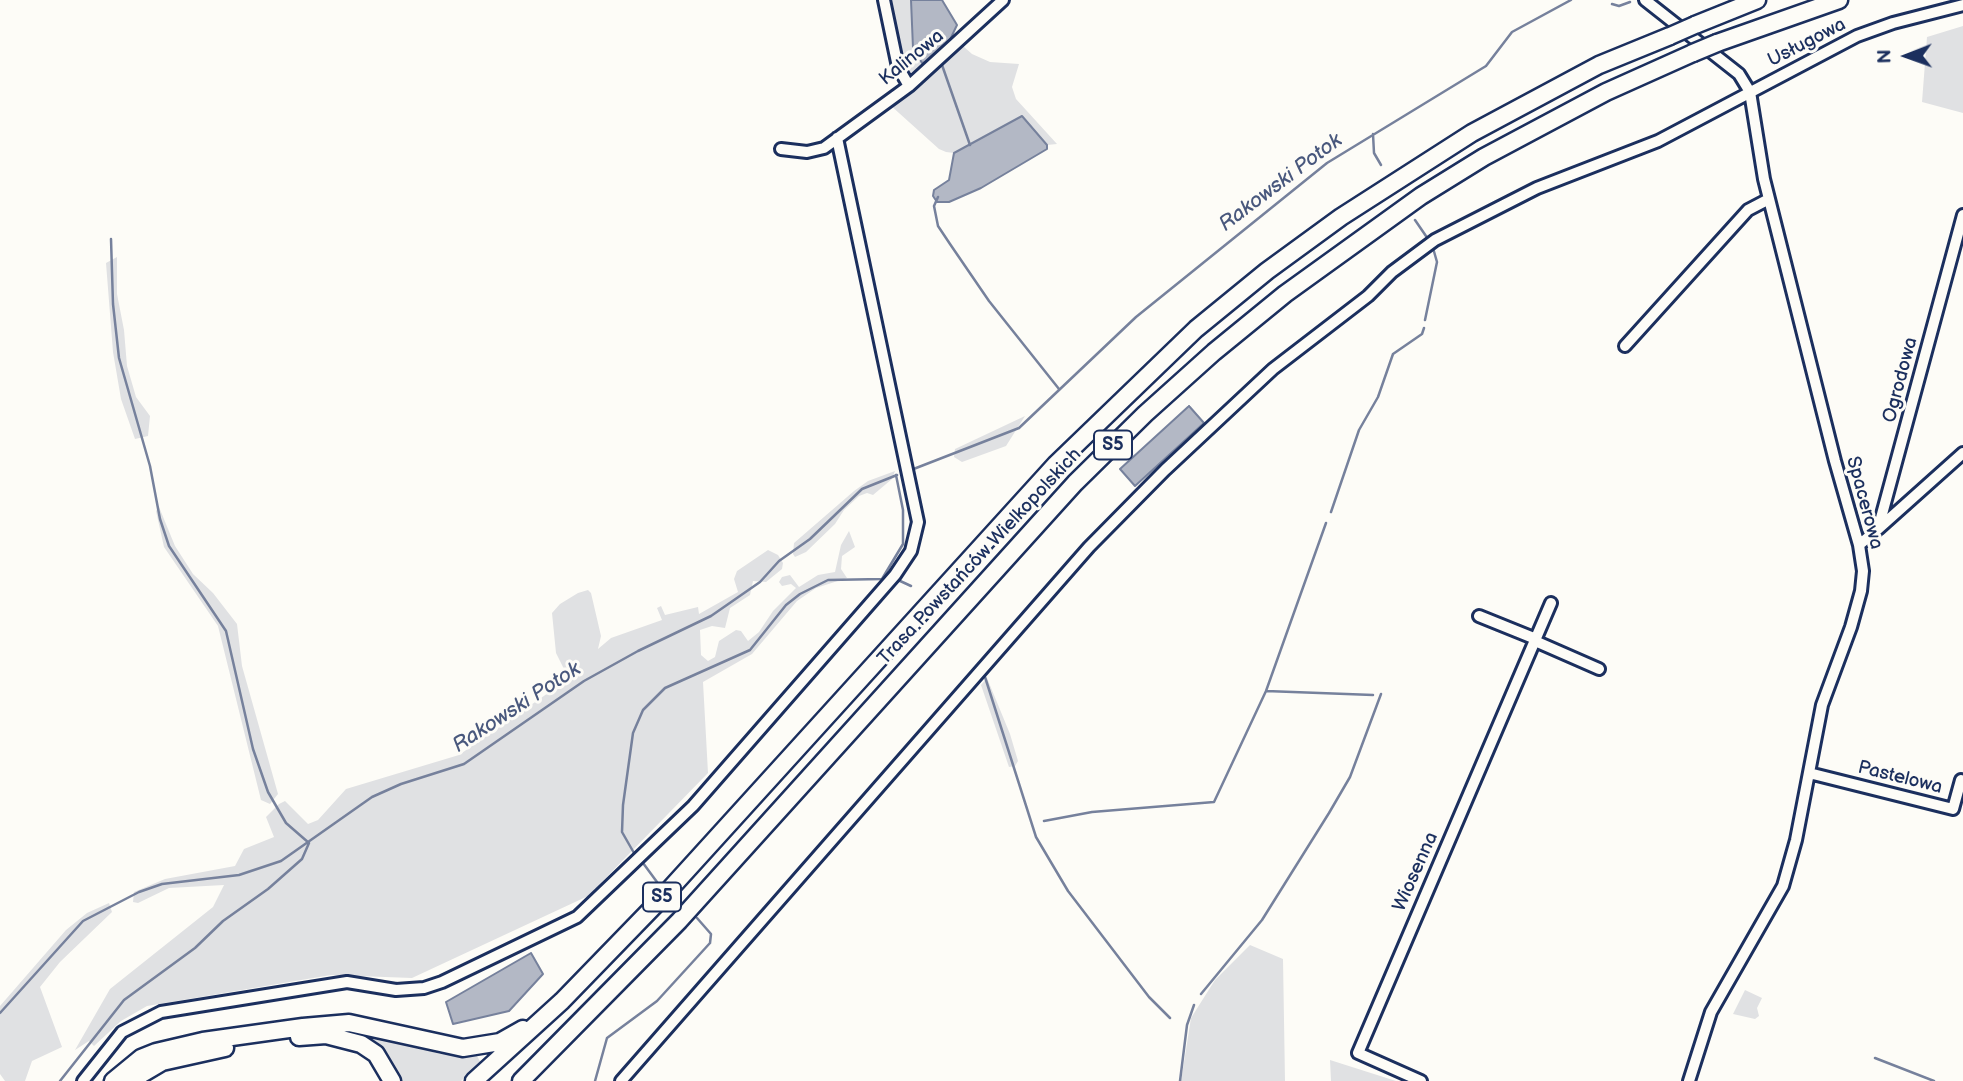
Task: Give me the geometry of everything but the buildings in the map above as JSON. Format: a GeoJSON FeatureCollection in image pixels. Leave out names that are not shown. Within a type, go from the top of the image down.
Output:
{"type":"FeatureCollection","features":[{"type":"Feature","properties":{"kind":"highway","name":"Trasa Powstańców Wielkopolskich"},"geometry":{"type":"LineString","coordinates":[[474,1081],[562,1001],[659,901],[1056,464],[1196,329],[1267,271],[1341,217],[1472,132],[1599,65],[1757,0]]}},
{"type":"Feature","properties":{"kind":"highway","name":"Trasa Powstańców Wielkopolskich"},"geometry":{"type":"LineString","coordinates":[[521,1081],[679,921],[1075,483],[1194,370],[1285,295],[1421,197],[1484,157],[1606,92],[1717,43],[1839,0]]}},
{"type":"Feature","properties":{"kind":"highway"},"geometry":{"type":"LineString","coordinates":[[113,1081],[141,1058],[174,1047],[330,1023],[365,1027],[454,1047],[480,1046],[500,1042],[517,1033],[562,1001]]}},
{"type":"Feature","properties":{"kind":"highway"},"geometry":{"type":"LineString","coordinates":[[130,1081],[146,1069],[182,1056],[326,1035],[361,1044],[376,1054],[393,1081]]}},
{"type":"Feature","properties":{"kind":"street"},"geometry":{"type":"LineString","coordinates":[[884,0],[895,57],[909,86]]}},
{"type":"Feature","properties":{"kind":"street","name":"Kalinowa"},"geometry":{"type":"LineString","coordinates":[[780,149],[817,151],[837,138],[909,86],[1003,0]]}},
{"type":"Feature","properties":{"kind":"street"},"geometry":{"type":"LineString","coordinates":[[1645,0],[1738,74],[1750,92]]}},
{"type":"Feature","properties":{"kind":"street","name":"Usługowa"},"geometry":{"type":"LineString","coordinates":[[621,1081],[1089,547],[1165,470],[1273,369],[1435,240],[1537,188],[1658,141],[1857,36],[1893,23],[1963,5]]}},
{"type":"Feature","properties":{"kind":"street","name":"Spacerowa"},"geometry":{"type":"LineString","coordinates":[[1689,1081],[1711,1012],[1783,886],[1796,840],[1822,705],[1861,591],[1859,544],[1835,461],[1769,199],[1750,92]]}},
{"type":"Feature","properties":{"kind":"street"},"geometry":{"type":"LineString","coordinates":[[83,1081],[122,1032],[160,1012],[346,982],[396,990],[424,988],[442,982],[577,917],[692,806],[895,575],[911,551],[918,522],[837,138]]}},
{"type":"Feature","properties":{"kind":"street"},"geometry":{"type":"LineString","coordinates":[[1625,345],[1748,210],[1769,199]]}},
{"type":"Feature","properties":{"kind":"street","name":"Ogrodowa"},"geometry":{"type":"LineString","coordinates":[[1878,529],[1963,215]]}},
{"type":"Feature","properties":{"kind":"street"},"geometry":{"type":"LineString","coordinates":[[1859,544],[1963,453]]}},
{"type":"Feature","properties":{"kind":"street","name":"Wiosenna"},"geometry":{"type":"LineString","coordinates":[[1421,1081],[1358,1053],[1551,603]]}},
{"type":"Feature","properties":{"kind":"street"},"geometry":{"type":"LineString","coordinates":[[1479,616],[1599,669]]}},
{"type":"Feature","properties":{"kind":"street","name":"Pastelowa"},"geometry":{"type":"LineString","coordinates":[[1809,773],[1953,809],[1961,780]]}},
{"type":"Feature","properties":{"kind":"shaded area"},"geometry":{"type":"Polygon","coordinates":[[[888,0],[911,0],[913,48],[922,63],[930,61],[907,75],[900,63],[888,0]]]}},
{"type":"Feature","properties":{"kind":"shaded area"},"geometry":{"type":"Polygon","coordinates":[[[911,0],[942,0],[957,25],[947,46],[930,61],[922,63],[913,48],[911,0]]]}},
{"type":"Feature","properties":{"kind":"shaded area"},"geometry":{"type":"Polygon","coordinates":[[[1963,26],[1963,113],[1922,102],[1927,37],[1963,26]]]}},
{"type":"Feature","properties":{"kind":"shaded area"},"geometry":{"type":"Polygon","coordinates":[[[963,46],[972,54],[990,62],[1019,64],[1012,87],[1016,99],[1057,144],[1047,145],[1022,116],[954,153],[946,152],[939,149],[889,104],[963,46]]]}},
{"type":"Feature","properties":{"kind":"shaded area"},"geometry":{"type":"Polygon","coordinates":[[[1022,116],[1047,145],[1047,149],[981,188],[949,202],[937,202],[933,196],[934,190],[949,180],[954,153],[1022,116]]]}},
{"type":"Feature","properties":{"kind":"shaded area"},"geometry":{"type":"Polygon","coordinates":[[[117,257],[117,294],[127,366],[136,397],[150,416],[148,436],[135,439],[121,399],[113,352],[106,263],[117,257]]]}},
{"type":"Feature","properties":{"kind":"shaded area"},"geometry":{"type":"Polygon","coordinates":[[[1189,406],[1204,423],[1135,486],[1120,469],[1189,406]]]}},
{"type":"Feature","properties":{"kind":"shaded area"},"geometry":{"type":"Polygon","coordinates":[[[1025,416],[1006,446],[962,462],[954,457],[955,449],[1025,416]]]}},
{"type":"Feature","properties":{"kind":"shaded area"},"geometry":{"type":"Polygon","coordinates":[[[895,471],[892,479],[873,495],[867,493],[859,496],[806,552],[795,557],[794,543],[854,491],[868,481],[895,471]]]}},
{"type":"Feature","properties":{"kind":"shaded area"},"geometry":{"type":"Polygon","coordinates":[[[159,507],[175,546],[193,574],[213,593],[237,624],[242,666],[278,794],[270,804],[261,800],[218,626],[164,547],[156,511],[159,507]]]}},
{"type":"Feature","properties":{"kind":"shaded area"},"geometry":{"type":"Polygon","coordinates":[[[849,531],[855,547],[842,556],[841,569],[847,578],[816,588],[797,601],[752,654],[703,682],[708,773],[588,896],[412,978],[331,975],[147,1006],[121,1021],[94,1046],[89,1041],[75,1050],[110,989],[213,907],[224,885],[169,888],[138,903],[133,902],[134,892],[165,879],[235,866],[244,849],[274,837],[266,817],[285,801],[308,824],[318,820],[346,789],[459,755],[551,691],[571,673],[565,671],[556,653],[552,613],[560,604],[578,593],[588,590],[591,593],[601,636],[598,649],[611,638],[662,620],[657,608],[661,606],[665,615],[698,607],[699,614],[738,592],[734,579],[737,571],[768,550],[778,555],[783,563],[782,569],[766,582],[753,581],[750,595],[730,608],[725,628],[712,626],[700,630],[701,655],[708,661],[715,657],[719,641],[736,630],[741,631],[748,641],[759,632],[773,611],[796,588],[791,584],[782,586],[779,582],[782,577],[790,575],[799,587],[818,575],[835,572],[841,545],[849,531]]]}},
{"type":"Feature","properties":{"kind":"shaded area"},"geometry":{"type":"Polygon","coordinates":[[[987,678],[1010,734],[1018,761],[1015,766],[1009,767],[981,685],[987,678]]]}},
{"type":"Feature","properties":{"kind":"shaded area"},"geometry":{"type":"Polygon","coordinates":[[[109,903],[112,912],[60,962],[40,987],[62,1047],[32,1061],[25,1081],[5,1081],[0,1074],[0,1006],[66,930],[87,913],[109,903]]]}},
{"type":"Feature","properties":{"kind":"shaded area"},"geometry":{"type":"Polygon","coordinates":[[[1250,945],[1283,959],[1285,1081],[1181,1081],[1191,1018],[1215,980],[1250,945]]]}},
{"type":"Feature","properties":{"kind":"shaded area"},"geometry":{"type":"Polygon","coordinates":[[[531,953],[543,974],[509,1011],[453,1024],[446,1002],[531,953]]]}},
{"type":"Feature","properties":{"kind":"shaded area"},"geometry":{"type":"Polygon","coordinates":[[[1745,990],[1762,998],[1757,1008],[1759,1016],[1755,1019],[1733,1014],[1745,990]]]}},
{"type":"Feature","properties":{"kind":"shaded area"},"geometry":{"type":"Polygon","coordinates":[[[372,1034],[440,1054],[477,1056],[481,1063],[461,1081],[402,1081],[394,1064],[372,1040],[372,1034]]]}},
{"type":"Feature","properties":{"kind":"shaded area"},"geometry":{"type":"Polygon","coordinates":[[[1330,1060],[1396,1081],[1331,1081],[1330,1060]]]}},
{"type":"Feature","properties":{"kind":"waterway","name":"Rakowski Potok"},"geometry":{"type":"LineString","coordinates":[[911,470],[1019,428],[1136,317],[1327,163],[1486,66],[1512,32],[1571,0]]}},
{"type":"Feature","properties":{"kind":"waterway","name":"Rakowski Potok"},"geometry":{"type":"LineString","coordinates":[[1612,4],[1619,6],[1630,2]]}},
{"type":"Feature","properties":{"kind":"waterway","name":"Rakowski Potok"},"geometry":{"type":"LineString","coordinates":[[942,65],[970,145]]}},
{"type":"Feature","properties":{"kind":"waterway"},"geometry":{"type":"LineString","coordinates":[[1373,134],[1374,153],[1381,165]]}},
{"type":"Feature","properties":{"kind":"waterway","name":"Rakowski Potok"},"geometry":{"type":"LineString","coordinates":[[938,197],[934,206],[938,226],[989,301],[1059,389]]}},
{"type":"Feature","properties":{"kind":"waterway"},"geometry":{"type":"LineString","coordinates":[[1415,220],[1428,239]]}},
{"type":"Feature","properties":{"kind":"waterway"},"geometry":{"type":"LineString","coordinates":[[60,1081],[124,1000],[195,948],[223,921],[268,889],[302,859],[309,843],[286,823],[268,792],[253,749],[226,631],[169,546],[160,519],[150,466],[119,358],[113,304],[111,239]]}},
{"type":"Feature","properties":{"kind":"waterway"},"geometry":{"type":"LineString","coordinates":[[1425,320],[1437,262],[1433,248]]}},
{"type":"Feature","properties":{"kind":"waterway"},"geometry":{"type":"LineString","coordinates":[[1331,512],[1359,430],[1378,397],[1393,354],[1422,334],[1424,328]]}},
{"type":"Feature","properties":{"kind":"waterway"},"geometry":{"type":"LineString","coordinates":[[634,853],[622,832],[623,805],[633,733],[643,710],[665,688],[750,650],[786,605],[800,594],[828,580],[882,579],[903,544],[903,510],[896,475]]}},
{"type":"Feature","properties":{"kind":"waterway","name":"Rakowski Potok"},"geometry":{"type":"LineString","coordinates":[[0,1013],[83,921],[139,892],[162,884],[239,875],[281,861],[372,797],[401,784],[464,764],[584,681],[638,651],[711,616],[760,582],[779,561],[810,539],[862,489],[897,475]]}},
{"type":"Feature","properties":{"kind":"waterway"},"geometry":{"type":"LineString","coordinates":[[1044,821],[1092,812],[1214,802],[1266,691],[1326,523]]}},
{"type":"Feature","properties":{"kind":"waterway"},"geometry":{"type":"LineString","coordinates":[[898,580],[911,586]]}},
{"type":"Feature","properties":{"kind":"waterway"},"geometry":{"type":"LineString","coordinates":[[985,677],[1036,837],[1068,891],[1149,997],[1170,1018]]}},
{"type":"Feature","properties":{"kind":"waterway"},"geometry":{"type":"LineString","coordinates":[[1266,691],[1373,695]]}},
{"type":"Feature","properties":{"kind":"waterway"},"geometry":{"type":"LineString","coordinates":[[1201,994],[1262,920],[1329,813],[1350,777],[1381,694]]}},
{"type":"Feature","properties":{"kind":"waterway"},"geometry":{"type":"LineString","coordinates":[[643,863],[657,882]]}},
{"type":"Feature","properties":{"kind":"waterway"},"geometry":{"type":"LineString","coordinates":[[595,1081],[607,1038],[657,1001],[710,943],[711,934],[697,918]]}},
{"type":"Feature","properties":{"kind":"waterway"},"geometry":{"type":"LineString","coordinates":[[1180,1081],[1187,1025],[1194,1005]]}},
{"type":"Feature","properties":{"kind":"waterway"},"geometry":{"type":"LineString","coordinates":[[1875,1058],[1934,1081]]}}]}
